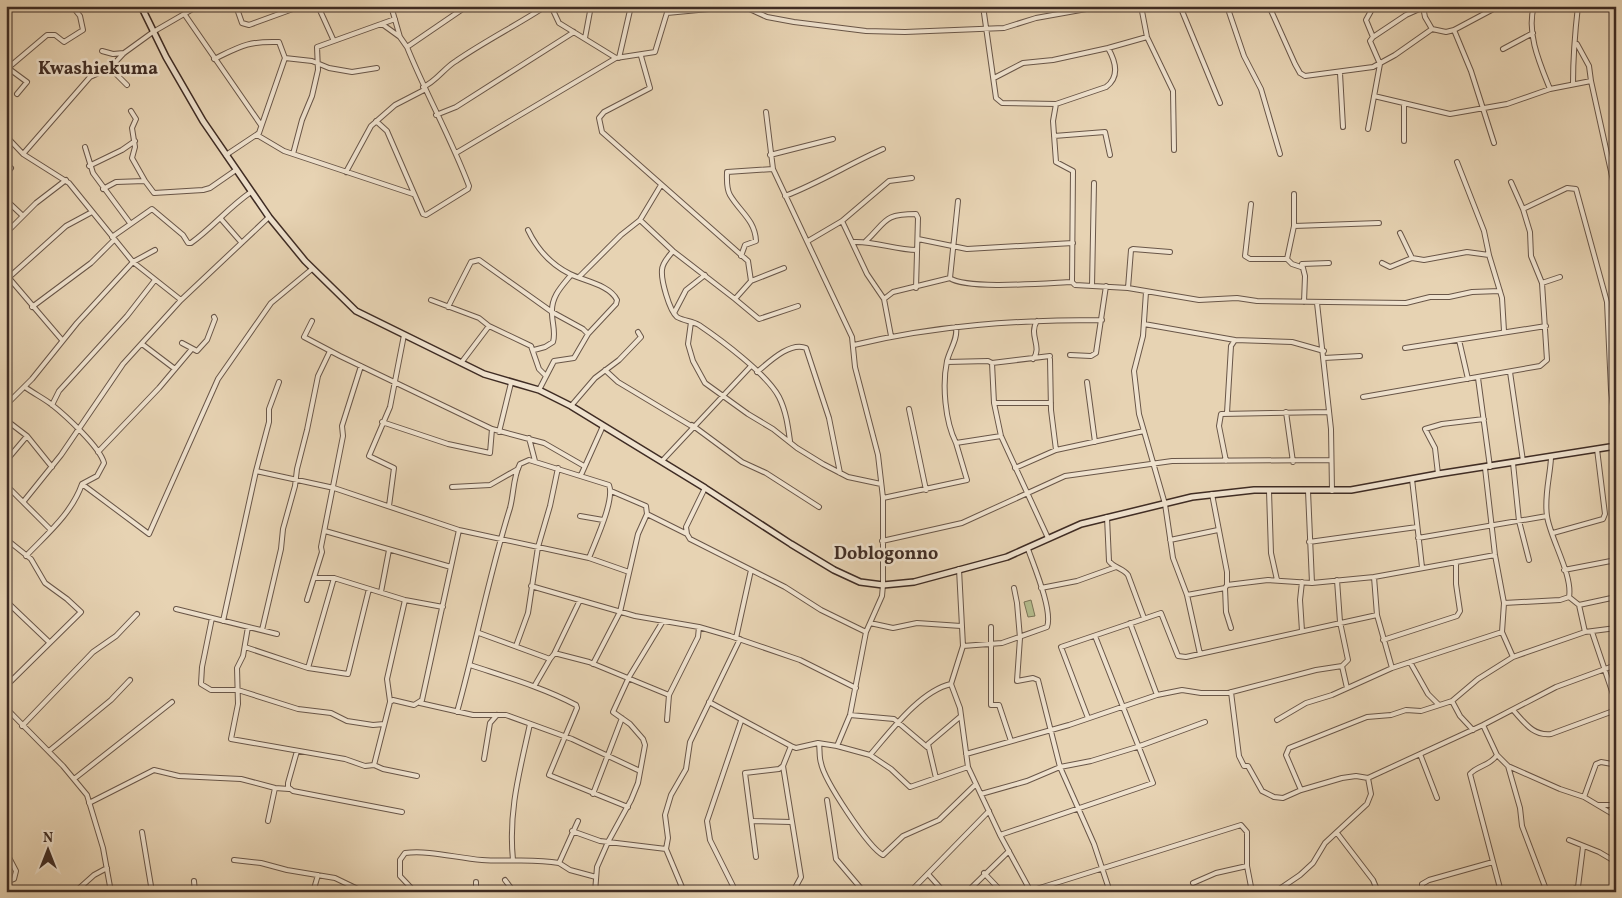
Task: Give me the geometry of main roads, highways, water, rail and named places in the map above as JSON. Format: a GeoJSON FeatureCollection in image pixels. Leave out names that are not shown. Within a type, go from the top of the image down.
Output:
{"type":"FeatureCollection","features":[{"type":"Feature","properties":{"kind":"district","name":"Kwashiekuma"},"geometry":{"type":"Point","coordinates":[98,68]}},
{"type":"Feature","properties":{"kind":"district","name":"Doblogonno"},"geometry":{"type":"Point","coordinates":[886,553]}}]}
